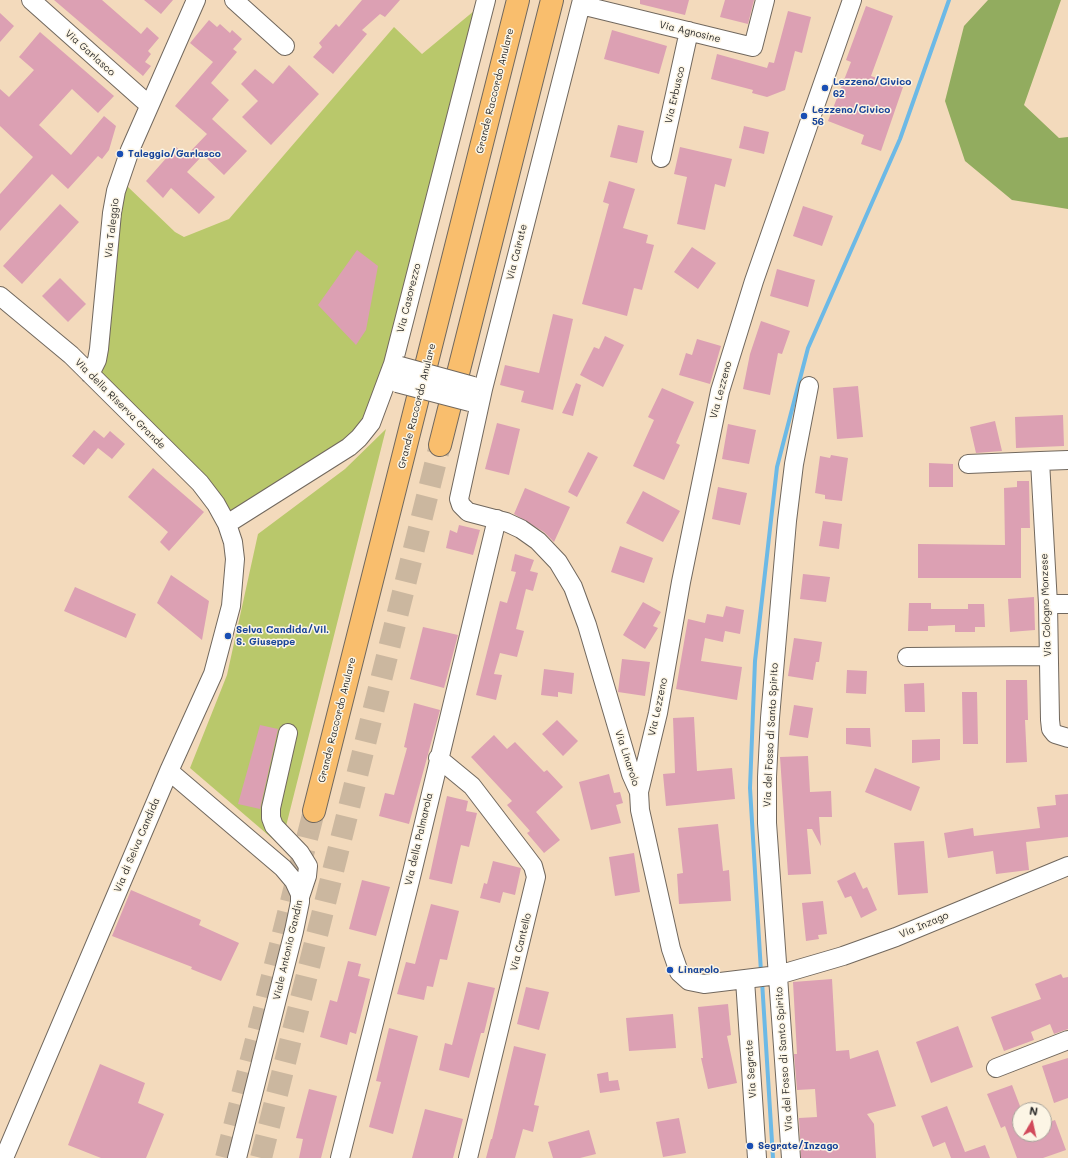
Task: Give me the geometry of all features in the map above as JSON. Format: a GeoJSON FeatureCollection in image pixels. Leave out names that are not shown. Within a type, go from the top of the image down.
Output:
{"type":"FeatureCollection","features":[{"type":"Feature","properties":{"kind":"highway","name":"Grande Raccordo Anulare"},"geometry":{"type":"LineString","coordinates":[[314,811],[518,0]]}},
{"type":"Feature","properties":{"kind":"highway"},"geometry":{"type":"LineString","coordinates":[[440,445],[552,0]]}},
{"type":"Feature","properties":{"kind":"street","name":"Via Garlasco"},"geometry":{"type":"LineString","coordinates":[[31,0],[149,106]]}},
{"type":"Feature","properties":{"kind":"street","name":"Via Taleggio"},"geometry":{"type":"LineString","coordinates":[[90,374],[97,360],[99,349],[115,198],[130,150],[196,0]]}},
{"type":"Feature","properties":{"kind":"street"},"geometry":{"type":"LineString","coordinates":[[234,0],[285,46]]}},
{"type":"Feature","properties":{"kind":"street","name":"Via Casorezzo"},"geometry":{"type":"LineString","coordinates":[[227,524],[356,441],[371,422],[394,373],[486,0]]}},
{"type":"Feature","properties":{"kind":"street","name":"Via Agnosine"},"geometry":{"type":"LineString","coordinates":[[581,3],[753,47],[765,0]]}},
{"type":"Feature","properties":{"kind":"street","name":"Via Lezzeno"},"geometry":{"type":"LineString","coordinates":[[639,792],[658,713],[688,544],[720,391],[754,281],[852,0]]}},
{"type":"Feature","properties":{"kind":"street","name":"Via Cairate"},"geometry":{"type":"LineString","coordinates":[[461,505],[460,495],[477,396],[581,3]]}},
{"type":"Feature","properties":{"kind":"street","name":"Via Erbusco"},"geometry":{"type":"LineString","coordinates":[[661,158],[689,31]]}},
{"type":"Feature","properties":{"kind":"street","name":"Via della Riserva Grande"},"geometry":{"type":"LineString","coordinates":[[0,296],[57,342],[200,483],[216,504],[227,524]]}},
{"type":"Feature","properties":{"kind":"street"},"geometry":{"type":"LineString","coordinates":[[394,373],[477,396]]}},
{"type":"Feature","properties":{"kind":"street","name":"Via del Fosso di Santo Spirito"},"geometry":{"type":"LineString","coordinates":[[791,1158],[767,823],[769,740],[790,490],[808,386]]}},
{"type":"Feature","properties":{"kind":"street"},"geometry":{"type":"LineString","coordinates":[[968,464],[1068,460]]}},
{"type":"Feature","properties":{"kind":"street","name":"Via Cologno Monzese"},"geometry":{"type":"LineString","coordinates":[[1040,461],[1048,604],[1047,656],[1051,727],[1057,735],[1068,738]]}},
{"type":"Feature","properties":{"kind":"street","name":"Via Linarolo"},"geometry":{"type":"LineString","coordinates":[[461,505],[472,513],[497,519],[521,529],[543,544],[558,562],[569,579],[587,626],[631,774],[639,792],[640,810],[671,949],[679,972],[686,979],[698,984],[745,980],[778,975]]}},
{"type":"Feature","properties":{"kind":"street","name":"Via della Palmarola"},"geometry":{"type":"LineString","coordinates":[[340,1158],[410,881],[438,758],[497,519]]}},
{"type":"Feature","properties":{"kind":"street","name":"Via di Selva Candida"},"geometry":{"type":"LineString","coordinates":[[4,1158],[169,771],[213,674],[231,606],[235,560],[233,542],[227,524]]}},
{"type":"Feature","properties":{"kind":"street"},"geometry":{"type":"LineString","coordinates":[[1048,604],[1068,604]]}},
{"type":"Feature","properties":{"kind":"street"},"geometry":{"type":"LineString","coordinates":[[907,658],[1047,656]]}},
{"type":"Feature","properties":{"kind":"street"},"geometry":{"type":"LineString","coordinates":[[288,733],[271,808],[274,826],[300,853],[308,866],[307,876],[300,897]]}},
{"type":"Feature","properties":{"kind":"street","name":"Via Cantello"},"geometry":{"type":"LineString","coordinates":[[438,758],[472,786],[533,866],[536,877],[468,1158]]}},
{"type":"Feature","properties":{"kind":"street","name":"Viale Antonio Gandin"},"geometry":{"type":"LineString","coordinates":[[169,771],[283,868],[294,881],[300,897],[294,931],[237,1158]]}},
{"type":"Feature","properties":{"kind":"street","name":"Via Inzago"},"geometry":{"type":"LineString","coordinates":[[778,975],[871,946],[1068,866]]}},
{"type":"Feature","properties":{"kind":"street","name":"Via Segrate"},"geometry":{"type":"LineString","coordinates":[[745,980],[757,1158]]}},
{"type":"Feature","properties":{"kind":"street"},"geometry":{"type":"LineString","coordinates":[[996,1068],[1068,1040]]}},
{"type":"Feature","properties":{"kind":"green space"},"geometry":{"type":"Polygon","coordinates":[[[988,0],[1061,0],[1024,105],[1059,138],[1068,137],[1068,209],[1012,200],[965,161],[945,101],[964,26],[988,0]]]}},
{"type":"Feature","properties":{"kind":"green space"},"geometry":{"type":"Polygon","coordinates":[[[480,6],[385,361],[363,421],[336,447],[233,516],[208,481],[99,374],[106,362],[122,204],[127,186],[175,232],[184,237],[229,219],[394,27],[422,54],[480,6]]]}},
{"type":"Feature","properties":{"kind":"green space"},"geometry":{"type":"Polygon","coordinates":[[[386,429],[281,846],[190,768],[227,675],[258,534],[345,469],[386,429]]]}},
{"type":"Feature","properties":{"kind":"building"},"geometry":{"type":"Polygon","coordinates":[[[54,0],[102,0],[141,34],[147,27],[159,38],[148,51],[151,54],[145,62],[151,66],[143,76],[54,0]]]}},
{"type":"Feature","properties":{"kind":"building"},"geometry":{"type":"Polygon","coordinates":[[[144,0],[173,0],[161,14],[144,0]]]}},
{"type":"Feature","properties":{"kind":"building"},"geometry":{"type":"Polygon","coordinates":[[[362,0],[400,0],[385,17],[380,14],[362,30],[367,34],[333,74],[313,57],[322,47],[319,43],[336,24],[339,27],[362,0]]]}},
{"type":"Feature","properties":{"kind":"building"},"geometry":{"type":"Polygon","coordinates":[[[640,0],[689,0],[685,15],[640,4],[640,0]]]}},
{"type":"Feature","properties":{"kind":"building"},"geometry":{"type":"Polygon","coordinates":[[[725,0],[754,0],[748,24],[720,17],[725,0]]]}},
{"type":"Feature","properties":{"kind":"building"},"geometry":{"type":"Polygon","coordinates":[[[866,6],[893,16],[871,76],[903,87],[881,151],[861,144],[864,135],[828,121],[851,62],[846,60],[866,6]]]}},
{"type":"Feature","properties":{"kind":"building"},"geometry":{"type":"Polygon","coordinates":[[[788,11],[811,17],[802,53],[795,51],[785,90],[767,97],[752,93],[753,90],[711,79],[717,54],[767,68],[769,62],[774,63],[788,11]]]}},
{"type":"Feature","properties":{"kind":"building"},"geometry":{"type":"Polygon","coordinates":[[[0,13],[14,26],[0,42],[0,13]]]}},
{"type":"Feature","properties":{"kind":"building"},"geometry":{"type":"Polygon","coordinates":[[[209,20],[217,27],[220,24],[230,33],[232,30],[242,39],[233,49],[237,52],[211,83],[229,100],[212,119],[247,151],[224,175],[203,155],[187,172],[215,197],[199,214],[171,188],[163,198],[146,181],[176,147],[186,156],[207,134],[175,106],[213,62],[190,43],[209,20]]]}},
{"type":"Feature","properties":{"kind":"building"},"geometry":{"type":"Polygon","coordinates":[[[612,30],[667,46],[659,74],[604,59],[612,30]]]}},
{"type":"Feature","properties":{"kind":"building"},"geometry":{"type":"Polygon","coordinates":[[[40,32],[114,96],[98,113],[72,89],[39,125],[71,155],[104,116],[116,126],[109,150],[102,159],[98,156],[68,189],[52,174],[0,231],[0,194],[33,157],[0,126],[0,89],[9,97],[34,70],[19,57],[40,32]]]}},
{"type":"Feature","properties":{"kind":"building"},"geometry":{"type":"Polygon","coordinates":[[[289,65],[319,94],[271,145],[242,117],[258,101],[241,84],[255,69],[273,84],[289,65]]]}},
{"type":"Feature","properties":{"kind":"building"},"geometry":{"type":"Polygon","coordinates":[[[618,125],[644,131],[637,163],[610,157],[618,125]]]}},
{"type":"Feature","properties":{"kind":"building"},"geometry":{"type":"Polygon","coordinates":[[[744,126],[769,132],[764,154],[739,148],[744,126]]]}},
{"type":"Feature","properties":{"kind":"building"},"geometry":{"type":"Polygon","coordinates":[[[680,147],[732,159],[725,187],[715,184],[705,230],[677,224],[687,177],[674,174],[680,147]]]}},
{"type":"Feature","properties":{"kind":"building"},"geometry":{"type":"Polygon","coordinates":[[[609,181],[635,189],[623,228],[648,235],[646,243],[654,245],[642,290],[634,288],[627,316],[582,304],[609,204],[603,202],[609,181]]]}},
{"type":"Feature","properties":{"kind":"building"},"geometry":{"type":"Polygon","coordinates":[[[60,204],[79,222],[22,284],[3,266],[60,204]]]}},
{"type":"Feature","properties":{"kind":"building"},"geometry":{"type":"Polygon","coordinates":[[[803,206],[833,216],[822,246],[793,236],[803,206]]]}},
{"type":"Feature","properties":{"kind":"building"},"geometry":{"type":"Polygon","coordinates":[[[692,247],[716,263],[698,289],[674,272],[692,247]]]}},
{"type":"Feature","properties":{"kind":"building"},"geometry":{"type":"Polygon","coordinates":[[[357,250],[378,266],[366,330],[356,345],[318,305],[357,250]]]}},
{"type":"Feature","properties":{"kind":"building"},"geometry":{"type":"Polygon","coordinates":[[[777,269],[815,280],[808,307],[770,296],[777,269]]]}},
{"type":"Feature","properties":{"kind":"building"},"geometry":{"type":"Polygon","coordinates":[[[60,278],[86,304],[68,322],[42,296],[60,278]]]}},
{"type":"Feature","properties":{"kind":"building"},"geometry":{"type":"Polygon","coordinates":[[[553,314],[573,319],[553,410],[521,402],[524,391],[500,385],[505,365],[539,373],[553,314]]]}},
{"type":"Feature","properties":{"kind":"building"},"geometry":{"type":"Polygon","coordinates":[[[761,321],[790,331],[782,354],[778,353],[770,395],[743,389],[750,354],[761,321]]]}},
{"type":"Feature","properties":{"kind":"building"},"geometry":{"type":"Polygon","coordinates":[[[605,336],[624,345],[603,387],[580,375],[594,347],[599,349],[605,336]]]}},
{"type":"Feature","properties":{"kind":"building"},"geometry":{"type":"Polygon","coordinates":[[[697,339],[721,346],[710,384],[679,375],[686,353],[692,355],[697,339]]]}},
{"type":"Feature","properties":{"kind":"building"},"geometry":{"type":"Polygon","coordinates":[[[576,383],[581,385],[573,416],[562,413],[576,383]]]}},
{"type":"Feature","properties":{"kind":"building"},"geometry":{"type":"Polygon","coordinates":[[[858,386],[863,437],[837,439],[833,388],[858,386]]]}},
{"type":"Feature","properties":{"kind":"building"},"geometry":{"type":"Polygon","coordinates":[[[662,388],[694,402],[676,443],[680,445],[664,480],[633,466],[654,420],[648,417],[662,388]]]}},
{"type":"Feature","properties":{"kind":"building"},"geometry":{"type":"Polygon","coordinates":[[[1063,415],[1064,446],[1016,448],[1015,417],[1063,415]]]}},
{"type":"Feature","properties":{"kind":"building"},"geometry":{"type":"Polygon","coordinates":[[[995,421],[1002,451],[976,453],[970,427],[995,421]]]}},
{"type":"Feature","properties":{"kind":"building"},"geometry":{"type":"Polygon","coordinates":[[[497,423],[520,429],[509,475],[485,469],[497,423]]]}},
{"type":"Feature","properties":{"kind":"building"},"geometry":{"type":"Polygon","coordinates":[[[728,424],[756,430],[749,464],[722,459],[728,424]]]}},
{"type":"Feature","properties":{"kind":"building"},"geometry":{"type":"Polygon","coordinates":[[[94,430],[104,438],[110,431],[125,444],[112,459],[98,448],[84,465],[72,456],[94,430]]]}},
{"type":"Feature","properties":{"kind":"building"},"geometry":{"type":"Polygon","coordinates":[[[588,452],[598,457],[577,497],[568,492],[588,452]]]}},
{"type":"Feature","properties":{"kind":"building"},"geometry":{"type":"Polygon","coordinates":[[[831,455],[848,458],[842,501],[825,499],[825,495],[815,493],[820,456],[830,458],[831,455]]]}},
{"type":"Feature","properties":{"kind":"building"},"geometry":{"type":"Polygon","coordinates":[[[929,463],[953,464],[953,487],[929,487],[929,463]]]}},
{"type":"Feature","properties":{"kind":"building"},"geometry":{"type":"Polygon","coordinates":[[[153,468],[204,512],[169,551],[160,542],[168,532],[128,497],[153,468]]]}},
{"type":"Feature","properties":{"kind":"building"},"geometry":{"type":"Polygon","coordinates":[[[1017,481],[1029,481],[1030,528],[1021,528],[1021,578],[918,578],[918,544],[1005,545],[1004,488],[1017,487],[1017,481]]]}},
{"type":"Feature","properties":{"kind":"building"},"geometry":{"type":"Polygon","coordinates":[[[718,487],[747,493],[740,525],[712,519],[718,487]]]}},
{"type":"Feature","properties":{"kind":"building"},"geometry":{"type":"Polygon","coordinates":[[[525,488],[570,507],[554,542],[544,532],[514,514],[525,488]]]}},
{"type":"Feature","properties":{"kind":"building"},"geometry":{"type":"Polygon","coordinates":[[[643,491],[680,511],[663,542],[626,523],[643,491]]]}},
{"type":"Feature","properties":{"kind":"building"},"geometry":{"type":"Polygon","coordinates":[[[823,521],[842,524],[839,549],[819,546],[823,521]]]}},
{"type":"Feature","properties":{"kind":"building"},"geometry":{"type":"Polygon","coordinates":[[[459,525],[480,530],[473,555],[446,548],[450,530],[457,533],[459,525]]]}},
{"type":"Feature","properties":{"kind":"building"},"geometry":{"type":"Polygon","coordinates":[[[620,546],[653,558],[644,583],[611,572],[620,546]]]}},
{"type":"Feature","properties":{"kind":"building"},"geometry":{"type":"Polygon","coordinates":[[[515,554],[534,560],[530,571],[538,573],[533,591],[526,589],[516,629],[524,631],[517,657],[500,653],[494,674],[502,675],[496,700],[476,695],[500,601],[507,603],[516,572],[511,571],[515,554]]]}},
{"type":"Feature","properties":{"kind":"building"},"geometry":{"type":"Polygon","coordinates":[[[803,574],[830,577],[826,602],[800,599],[803,574]]]}},
{"type":"Feature","properties":{"kind":"building"},"geometry":{"type":"Polygon","coordinates":[[[171,575],[209,601],[202,640],[157,603],[171,575]]]}},
{"type":"Feature","properties":{"kind":"building"},"geometry":{"type":"Polygon","coordinates":[[[75,587],[136,614],[126,638],[64,611],[75,587]]]}},
{"type":"Feature","properties":{"kind":"building"},"geometry":{"type":"Polygon","coordinates":[[[1034,597],[1035,630],[1010,632],[1008,599],[1034,597]]]}},
{"type":"Feature","properties":{"kind":"building"},"geometry":{"type":"Polygon","coordinates":[[[643,602],[661,612],[653,626],[658,628],[645,649],[623,635],[643,602]]]}},
{"type":"Feature","properties":{"kind":"building"},"geometry":{"type":"Polygon","coordinates":[[[909,603],[931,603],[931,609],[968,609],[968,604],[984,604],[985,627],[975,627],[975,632],[955,632],[955,625],[928,626],[928,631],[908,631],[909,603]]]}},
{"type":"Feature","properties":{"kind":"building"},"geometry":{"type":"Polygon","coordinates":[[[726,606],[744,610],[740,634],[725,631],[723,642],[705,638],[701,661],[742,667],[737,700],[676,689],[688,619],[705,623],[707,614],[723,617],[726,606]]]}},
{"type":"Feature","properties":{"kind":"building"},"geometry":{"type":"Polygon","coordinates":[[[423,627],[458,635],[444,688],[410,679],[423,627]]]}},
{"type":"Feature","properties":{"kind":"building"},"geometry":{"type":"Polygon","coordinates":[[[794,638],[822,642],[819,662],[816,662],[813,680],[788,676],[794,638]]]}},
{"type":"Feature","properties":{"kind":"building"},"geometry":{"type":"Polygon","coordinates":[[[622,659],[650,662],[645,696],[618,692],[622,659]]]}},
{"type":"Feature","properties":{"kind":"building"},"geometry":{"type":"Polygon","coordinates":[[[544,669],[574,673],[572,694],[558,692],[558,697],[541,695],[544,669]]]}},
{"type":"Feature","properties":{"kind":"building"},"geometry":{"type":"Polygon","coordinates":[[[847,670],[867,671],[866,694],[846,693],[847,670]]]}},
{"type":"Feature","properties":{"kind":"building"},"geometry":{"type":"Polygon","coordinates":[[[1006,680],[1027,680],[1028,720],[1025,720],[1027,762],[1006,763],[1006,680]]]}},
{"type":"Feature","properties":{"kind":"building"},"geometry":{"type":"Polygon","coordinates":[[[924,683],[925,712],[905,712],[904,684],[924,683]]]}},
{"type":"Feature","properties":{"kind":"building"},"geometry":{"type":"Polygon","coordinates":[[[962,692],[977,692],[978,744],[963,744],[962,692]]]}},
{"type":"Feature","properties":{"kind":"building"},"geometry":{"type":"Polygon","coordinates":[[[414,703],[440,710],[409,824],[379,816],[385,793],[394,795],[407,748],[404,747],[414,703]]]}},
{"type":"Feature","properties":{"kind":"building"},"geometry":{"type":"Polygon","coordinates":[[[794,705],[813,708],[808,738],[789,735],[794,705]]]}},
{"type":"Feature","properties":{"kind":"building"},"geometry":{"type":"Polygon","coordinates":[[[694,717],[697,771],[732,768],[735,799],[666,806],[663,774],[675,773],[673,718],[694,717]]]}},
{"type":"Feature","properties":{"kind":"building"},"geometry":{"type":"Polygon","coordinates":[[[557,720],[578,741],[563,756],[542,734],[557,720]]]}},
{"type":"Feature","properties":{"kind":"building"},"geometry":{"type":"Polygon","coordinates":[[[260,725],[278,729],[260,809],[238,804],[260,725]]]}},
{"type":"Feature","properties":{"kind":"building"},"geometry":{"type":"Polygon","coordinates":[[[846,728],[870,728],[871,747],[846,744],[846,728]]]}},
{"type":"Feature","properties":{"kind":"building"},"geometry":{"type":"Polygon","coordinates":[[[494,735],[507,749],[515,742],[544,772],[547,770],[563,787],[536,812],[560,840],[544,853],[527,833],[530,831],[507,805],[512,801],[471,757],[494,735]]]}},
{"type":"Feature","properties":{"kind":"building"},"geometry":{"type":"Polygon","coordinates":[[[940,739],[940,760],[912,763],[912,740],[940,739]]]}},
{"type":"Feature","properties":{"kind":"building"},"geometry":{"type":"Polygon","coordinates":[[[808,756],[810,792],[831,791],[832,817],[819,817],[821,846],[812,829],[807,829],[811,874],[788,875],[780,757],[808,756]]]}},
{"type":"Feature","properties":{"kind":"building"},"geometry":{"type":"Polygon","coordinates":[[[875,768],[920,787],[911,811],[865,792],[875,768]]]}},
{"type":"Feature","properties":{"kind":"building"},"geometry":{"type":"Polygon","coordinates":[[[609,774],[614,793],[620,792],[623,803],[616,805],[621,823],[591,830],[579,782],[609,774]]]}},
{"type":"Feature","properties":{"kind":"building"},"geometry":{"type":"Polygon","coordinates":[[[1068,794],[1068,837],[1026,842],[1029,870],[996,874],[993,851],[948,858],[944,833],[973,828],[974,836],[1040,828],[1037,807],[1056,805],[1055,795],[1068,794]]]}},
{"type":"Feature","properties":{"kind":"building"},"geometry":{"type":"Polygon","coordinates":[[[447,796],[468,801],[466,811],[477,813],[469,847],[461,845],[452,884],[429,879],[447,796]]]}},
{"type":"Feature","properties":{"kind":"building"},"geometry":{"type":"Polygon","coordinates":[[[718,824],[723,871],[729,870],[731,901],[679,904],[677,874],[683,873],[678,828],[718,824]]]}},
{"type":"Feature","properties":{"kind":"building"},"geometry":{"type":"Polygon","coordinates":[[[924,841],[928,893],[898,895],[894,843],[924,841]]]}},
{"type":"Feature","properties":{"kind":"building"},"geometry":{"type":"Polygon","coordinates":[[[634,853],[640,892],[615,896],[609,857],[634,853]]]}},
{"type":"Feature","properties":{"kind":"building"},"geometry":{"type":"Polygon","coordinates":[[[493,861],[521,868],[515,895],[503,892],[500,903],[480,898],[484,883],[487,884],[493,861]]]}},
{"type":"Feature","properties":{"kind":"building"},"geometry":{"type":"Polygon","coordinates":[[[855,872],[863,889],[867,887],[877,910],[861,918],[851,896],[845,898],[837,881],[855,872]]]}},
{"type":"Feature","properties":{"kind":"building"},"geometry":{"type":"Polygon","coordinates":[[[362,880],[390,887],[376,936],[349,929],[362,880]]]}},
{"type":"Feature","properties":{"kind":"building"},"geometry":{"type":"Polygon","coordinates":[[[131,890],[201,920],[199,925],[239,943],[221,981],[191,969],[192,967],[112,936],[131,890]]]}},
{"type":"Feature","properties":{"kind":"building"},"geometry":{"type":"Polygon","coordinates":[[[823,901],[827,934],[818,935],[819,939],[806,941],[802,903],[823,901]]]}},
{"type":"Feature","properties":{"kind":"building"},"geometry":{"type":"Polygon","coordinates":[[[431,904],[459,911],[447,960],[440,959],[433,987],[427,986],[424,1000],[397,994],[406,962],[415,964],[431,904]]]}},
{"type":"Feature","properties":{"kind":"building"},"geometry":{"type":"Polygon","coordinates":[[[348,961],[361,964],[358,976],[370,979],[356,1034],[350,1032],[347,1045],[320,1037],[330,1000],[337,1002],[348,961]]]}},
{"type":"Feature","properties":{"kind":"building"},"geometry":{"type":"Polygon","coordinates":[[[1061,974],[1063,978],[1068,977],[1068,1029],[1054,1034],[1050,1024],[1031,1032],[1034,1040],[1004,1051],[991,1017],[1041,999],[1035,984],[1061,974]]]}},
{"type":"Feature","properties":{"kind":"building"},"geometry":{"type":"Polygon","coordinates":[[[832,979],[836,1051],[849,1050],[850,1059],[878,1050],[896,1106],[867,1114],[874,1124],[876,1158],[801,1158],[799,1118],[817,1117],[815,1089],[797,1090],[794,1054],[797,1054],[793,982],[832,979]]]}},
{"type":"Feature","properties":{"kind":"building"},"geometry":{"type":"Polygon","coordinates":[[[468,982],[495,988],[484,1033],[481,1033],[469,1078],[439,1070],[445,1043],[452,1045],[468,982]]]}},
{"type":"Feature","properties":{"kind":"building"},"geometry":{"type":"Polygon","coordinates":[[[526,987],[549,992],[539,1030],[517,1024],[526,987]]]}},
{"type":"Feature","properties":{"kind":"building"},"geometry":{"type":"Polygon","coordinates":[[[728,1004],[731,1035],[727,1036],[737,1083],[708,1089],[701,1058],[703,1058],[698,1007],[728,1004]]]}},
{"type":"Feature","properties":{"kind":"building"},"geometry":{"type":"Polygon","coordinates":[[[673,1014],[676,1048],[629,1051],[626,1018],[673,1014]]]}},
{"type":"Feature","properties":{"kind":"building"},"geometry":{"type":"Polygon","coordinates":[[[958,1026],[973,1067],[931,1083],[916,1042],[958,1026]]]}},
{"type":"Feature","properties":{"kind":"building"},"geometry":{"type":"Polygon","coordinates":[[[389,1028],[418,1036],[393,1134],[369,1127],[381,1082],[376,1081],[389,1028]]]}},
{"type":"Feature","properties":{"kind":"building"},"geometry":{"type":"Polygon","coordinates":[[[514,1046],[546,1054],[534,1105],[539,1106],[533,1132],[523,1129],[515,1158],[486,1158],[492,1139],[514,1046]]]}},
{"type":"Feature","properties":{"kind":"building"},"geometry":{"type":"Polygon","coordinates":[[[1068,1058],[1068,1098],[1054,1103],[1042,1066],[1068,1058]]]}},
{"type":"Feature","properties":{"kind":"building"},"geometry":{"type":"Polygon","coordinates":[[[100,1064],[145,1083],[138,1103],[164,1114],[146,1158],[101,1158],[68,1145],[100,1064]]]}},
{"type":"Feature","properties":{"kind":"building"},"geometry":{"type":"Polygon","coordinates":[[[608,1072],[609,1081],[618,1080],[620,1090],[600,1093],[597,1074],[608,1072]]]}},
{"type":"Feature","properties":{"kind":"building"},"geometry":{"type":"Polygon","coordinates":[[[1012,1085],[1018,1102],[1012,1102],[1012,1142],[1052,1142],[1052,1121],[1055,1120],[1066,1150],[1043,1158],[1017,1158],[1005,1126],[1001,1128],[987,1094],[1012,1085]]]}},
{"type":"Feature","properties":{"kind":"building"},"geometry":{"type":"Polygon","coordinates":[[[309,1089],[337,1096],[321,1158],[299,1158],[303,1139],[296,1138],[309,1089]]]}},
{"type":"Feature","properties":{"kind":"building"},"geometry":{"type":"Polygon","coordinates":[[[947,1106],[965,1152],[985,1145],[990,1158],[951,1158],[945,1142],[933,1147],[921,1116],[947,1106]]]}},
{"type":"Feature","properties":{"kind":"building"},"geometry":{"type":"Polygon","coordinates":[[[425,1109],[463,1119],[453,1158],[412,1158],[425,1109]]]}},
{"type":"Feature","properties":{"kind":"building"},"geometry":{"type":"Polygon","coordinates":[[[679,1118],[686,1153],[663,1157],[656,1122],[679,1118]]]}},
{"type":"Feature","properties":{"kind":"building"},"geometry":{"type":"Polygon","coordinates":[[[589,1130],[596,1154],[580,1158],[553,1158],[548,1142],[589,1130]]]}},
{"type":"Feature","properties":{"kind":"waterway"},"geometry":{"type":"LineString","coordinates":[[761,972],[750,788],[755,661],[777,467],[808,348],[900,139],[949,0]]}},
{"type":"Feature","properties":{"kind":"waterway"},"geometry":{"type":"LineString","coordinates":[[762,981],[773,1158]]}},
{"type":"Feature","properties":{"kind":"tunnel"},"geometry":{"type":"LineString","coordinates":[[261,1158],[440,445]]}},
{"type":"Feature","properties":{"kind":"tunnel"},"geometry":{"type":"LineString","coordinates":[[226,1158],[314,811]]}},
{"type":"Feature","properties":{"kind":"place","name":"Lezzeno/Civico 62"},"geometry":{"type":"Point","coordinates":[825,88]}},
{"type":"Feature","properties":{"kind":"place","name":"Lezzeno/Civico 56"},"geometry":{"type":"Point","coordinates":[804,116]}},
{"type":"Feature","properties":{"kind":"place","name":"Taleggio/Garlasco"},"geometry":{"type":"Point","coordinates":[120,154]}},
{"type":"Feature","properties":{"kind":"place","name":"Selva Candida/Vil. S. Giuseppe"},"geometry":{"type":"Point","coordinates":[228,636]}},
{"type":"Feature","properties":{"kind":"place","name":"Linarolo"},"geometry":{"type":"Point","coordinates":[670,970]}},
{"type":"Feature","properties":{"kind":"place","name":"Segrate/Inzago"},"geometry":{"type":"Point","coordinates":[750,1146]}}]}
